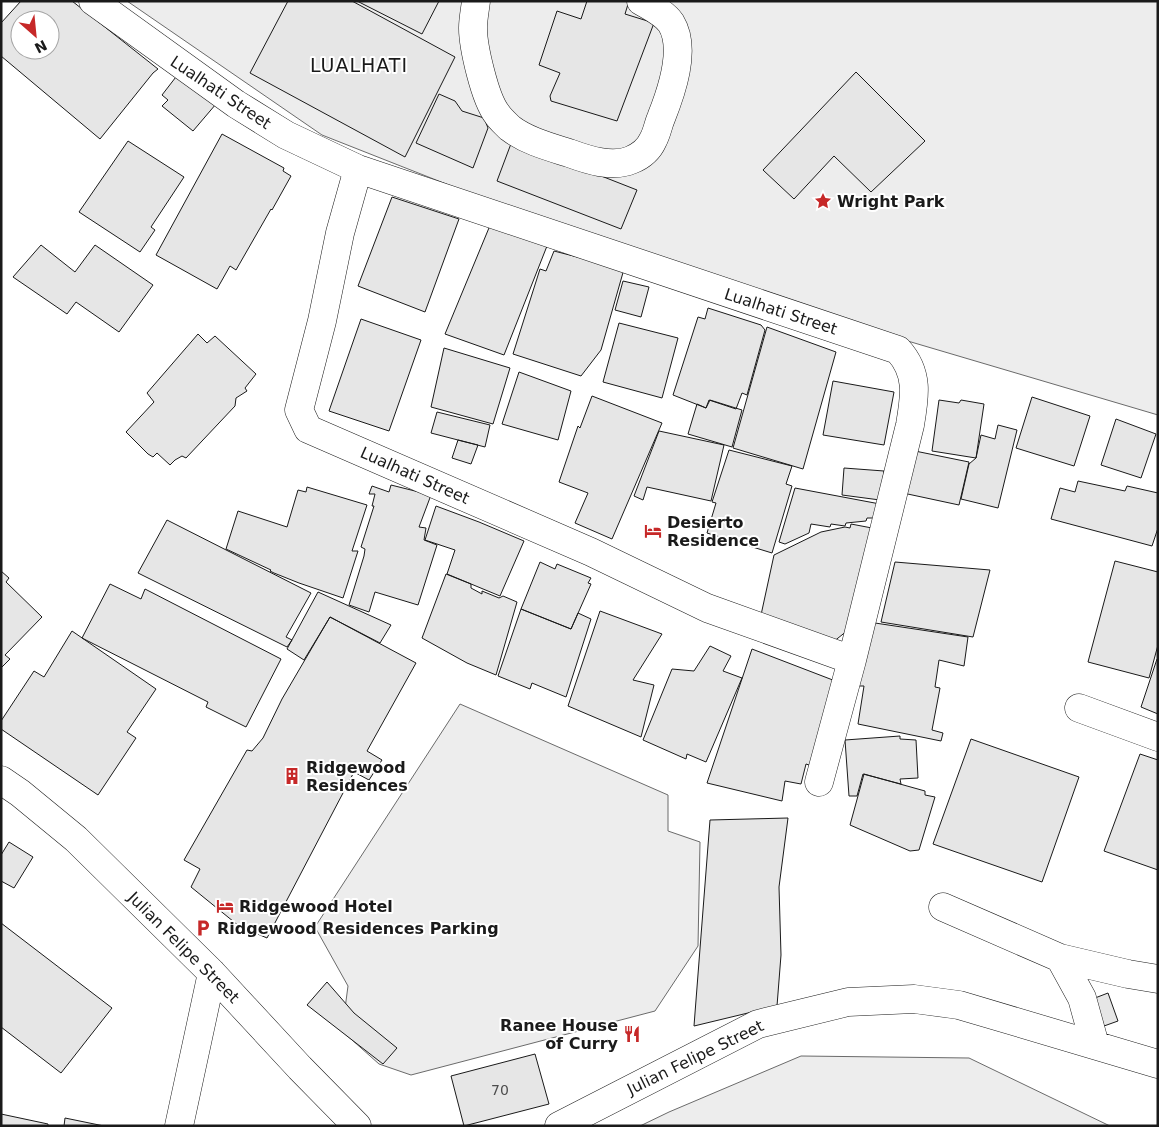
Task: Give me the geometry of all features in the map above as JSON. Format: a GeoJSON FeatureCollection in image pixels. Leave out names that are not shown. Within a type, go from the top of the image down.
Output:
{"type":"FeatureCollection","features":[{"type":"Feature","properties":{"kind":"street","name":"Lualhati Street"},"geometry":{"type":"LineString","coordinates":[[92,1],[236,104],[286,135],[358,169],[898,350],[914,376],[914,403],[910,426],[852,660],[819,782]]}},
{"type":"Feature","properties":{"kind":"street"},"geometry":{"type":"LineString","coordinates":[[476,1],[473,28],[476,55],[484,85],[496,114],[510,128],[540,143],[576,156],[619,164],[632,160],[644,153],[653,140],[668,99],[678,57],[676,38],[671,24],[660,12],[641,1]]}},
{"type":"Feature","properties":{"kind":"street","name":"Lualhati Street"},"geometry":{"type":"LineString","coordinates":[[358,169],[340,233],[322,321],[299,410],[308,430],[591,552],[707,608],[852,660]]}},
{"type":"Feature","properties":{"kind":"street"},"geometry":{"type":"LineString","coordinates":[[1079,708],[1158,737]]}},
{"type":"Feature","properties":{"kind":"street","name":"Julian Felipe Street"},"geometry":{"type":"LineString","coordinates":[[1,780],[20,793],[76,839],[212,974],[357,1126]]}},
{"type":"Feature","properties":{"kind":"street"},"geometry":{"type":"LineString","coordinates":[[943,907],[1060,958],[1158,979]]}},
{"type":"Feature","properties":{"kind":"street"},"geometry":{"type":"LineString","coordinates":[[1060,958],[1082,998],[1095,1045]]}},
{"type":"Feature","properties":{"kind":"street"},"geometry":{"type":"LineString","coordinates":[[179,1126],[212,974]]}},
{"type":"Feature","properties":{"kind":"street","name":"Julian Felipe Street"},"geometry":{"type":"LineString","coordinates":[[559,1126],[758,1024],[848,1002],[914,998],[959,1006],[1158,1064]]}},
{"type":"Feature","properties":{"kind":"shaded area","name":"Wright Park"},"geometry":{"type":"Polygon","coordinates":[[[127,1],[1158,1],[1158,415],[654,266],[322,135],[127,1]]]}},
{"type":"Feature","properties":{"kind":"shaded area"},"geometry":{"type":"Polygon","coordinates":[[[460,704],[668,795],[668,831],[700,842],[698,946],[655,1011],[411,1075],[379,1064],[342,1031],[348,986],[315,927],[460,704]]]}},
{"type":"Feature","properties":{"kind":"shaded area"},"geometry":{"type":"Polygon","coordinates":[[[801,1056],[969,1058],[1110,1126],[640,1126],[801,1056]]]}},
{"type":"Feature","properties":{"kind":"building"},"geometry":{"type":"Polygon","coordinates":[[[21,1],[72,1],[158,69],[100,139],[1,56],[1,23],[10,13],[10,60],[60,60],[60,10],[13,10],[21,1]]]}},
{"type":"Feature","properties":{"kind":"building"},"geometry":{"type":"Polygon","coordinates":[[[288,1],[352,1],[455,57],[405,157],[250,73],[288,1]]]}},
{"type":"Feature","properties":{"kind":"building"},"geometry":{"type":"Polygon","coordinates":[[[357,1],[439,1],[422,34],[357,1]]]}},
{"type":"Feature","properties":{"kind":"building"},"geometry":{"type":"Polygon","coordinates":[[[587,1],[629,1],[625,14],[654,23],[617,121],[551,101],[550,96],[560,73],[539,65],[557,11],[581,19],[587,1]]]}},
{"type":"Feature","properties":{"kind":"building"},"geometry":{"type":"Polygon","coordinates":[[[856,72],[925,141],[871,192],[834,156],[794,199],[763,170],[856,72]]]}},
{"type":"Feature","properties":{"kind":"building"},"geometry":{"type":"Polygon","coordinates":[[[179,73],[216,104],[193,131],[162,106],[168,100],[162,95],[179,73]]]}},
{"type":"Feature","properties":{"kind":"building"},"geometry":{"type":"Polygon","coordinates":[[[439,94],[455,101],[462,111],[484,118],[488,128],[473,168],[416,143],[439,94]]]}},
{"type":"Feature","properties":{"kind":"building"},"geometry":{"type":"Polygon","coordinates":[[[222,134],[284,168],[283,171],[291,176],[236,270],[230,266],[217,289],[156,255],[222,134]]]}},
{"type":"Feature","properties":{"kind":"building"},"geometry":{"type":"Polygon","coordinates":[[[128,141],[184,177],[151,227],[155,230],[140,252],[79,212],[128,141]]]}},
{"type":"Feature","properties":{"kind":"building"},"geometry":{"type":"Polygon","coordinates":[[[512,141],[637,190],[621,229],[497,181],[512,141]]]}},
{"type":"Feature","properties":{"kind":"building"},"geometry":{"type":"Polygon","coordinates":[[[392,197],[459,219],[425,312],[358,286],[392,197]]]}},
{"type":"Feature","properties":{"kind":"building"},"geometry":{"type":"Polygon","coordinates":[[[491,223],[547,246],[504,355],[445,334],[491,223]]]}},
{"type":"Feature","properties":{"kind":"building"},"geometry":{"type":"Polygon","coordinates":[[[41,245],[75,272],[95,245],[153,285],[119,332],[76,302],[67,314],[13,277],[41,245]]]}},
{"type":"Feature","properties":{"kind":"building"},"geometry":{"type":"Polygon","coordinates":[[[554,251],[624,269],[601,350],[581,376],[513,354],[540,269],[546,271],[554,251]]]}},
{"type":"Feature","properties":{"kind":"building"},"geometry":{"type":"Polygon","coordinates":[[[623,281],[649,287],[641,317],[615,310],[623,281]]]}},
{"type":"Feature","properties":{"kind":"building"},"geometry":{"type":"Polygon","coordinates":[[[708,308],[761,325],[765,330],[747,395],[742,393],[736,409],[709,400],[706,408],[673,395],[698,317],[705,319],[708,308]]]}},
{"type":"Feature","properties":{"kind":"building"},"geometry":{"type":"Polygon","coordinates":[[[361,319],[421,340],[389,431],[329,411],[361,319]]]}},
{"type":"Feature","properties":{"kind":"building"},"geometry":{"type":"Polygon","coordinates":[[[619,323],[678,338],[662,398],[603,382],[619,323]]]}},
{"type":"Feature","properties":{"kind":"building"},"geometry":{"type":"Polygon","coordinates":[[[767,327],[836,352],[803,469],[733,448],[767,327]]]}},
{"type":"Feature","properties":{"kind":"building"},"geometry":{"type":"Polygon","coordinates":[[[198,334],[207,343],[215,336],[256,374],[245,388],[247,391],[236,398],[235,406],[186,458],[182,456],[170,465],[157,453],[153,457],[148,454],[126,432],[154,402],[147,393],[198,334]]]}},
{"type":"Feature","properties":{"kind":"building"},"geometry":{"type":"Polygon","coordinates":[[[444,348],[510,368],[493,424],[431,407],[444,348]]]}},
{"type":"Feature","properties":{"kind":"building"},"geometry":{"type":"Polygon","coordinates":[[[519,372],[571,391],[558,440],[502,424],[519,372]]]}},
{"type":"Feature","properties":{"kind":"building"},"geometry":{"type":"Polygon","coordinates":[[[833,381],[894,392],[884,445],[823,435],[833,381]]]}},
{"type":"Feature","properties":{"kind":"building"},"geometry":{"type":"Polygon","coordinates":[[[592,396],[662,423],[612,539],[575,523],[588,493],[559,482],[578,426],[580,428],[592,396]]]}},
{"type":"Feature","properties":{"kind":"building"},"geometry":{"type":"Polygon","coordinates":[[[1032,397],[1090,416],[1074,466],[1016,448],[1032,397]]]}},
{"type":"Feature","properties":{"kind":"building"},"geometry":{"type":"Polygon","coordinates":[[[710,400],[742,410],[732,447],[688,434],[697,404],[706,408],[710,400]]]}},
{"type":"Feature","properties":{"kind":"building"},"geometry":{"type":"Polygon","coordinates":[[[939,400],[959,403],[961,400],[984,404],[976,458],[932,451],[939,400]]]}},
{"type":"Feature","properties":{"kind":"building"},"geometry":{"type":"Polygon","coordinates":[[[437,412],[490,425],[485,447],[431,433],[437,412]]]}},
{"type":"Feature","properties":{"kind":"building"},"geometry":{"type":"Polygon","coordinates":[[[1116,419],[1156,434],[1141,478],[1101,465],[1116,419]]]}},
{"type":"Feature","properties":{"kind":"building"},"geometry":{"type":"Polygon","coordinates":[[[998,425],[1017,430],[998,508],[961,499],[969,464],[976,458],[981,435],[995,439],[998,425]]]}},
{"type":"Feature","properties":{"kind":"building"},"geometry":{"type":"Polygon","coordinates":[[[659,431],[724,445],[711,501],[647,487],[643,500],[634,496],[659,431]]]}},
{"type":"Feature","properties":{"kind":"building"},"geometry":{"type":"Polygon","coordinates":[[[458,440],[478,445],[471,464],[452,458],[458,440]]]}},
{"type":"Feature","properties":{"kind":"building"},"geometry":{"type":"Polygon","coordinates":[[[729,450],[792,466],[786,484],[792,486],[772,553],[707,533],[716,503],[712,502],[729,450]]]}},
{"type":"Feature","properties":{"kind":"building"},"geometry":{"type":"Polygon","coordinates":[[[910,450],[969,462],[959,505],[903,493],[910,450]]]}},
{"type":"Feature","properties":{"kind":"building"},"geometry":{"type":"Polygon","coordinates":[[[844,468],[884,471],[880,500],[842,495],[844,468]]]}},
{"type":"Feature","properties":{"kind":"building"},"geometry":{"type":"Polygon","coordinates":[[[1078,481],[1125,491],[1127,486],[1158,493],[1158,528],[1152,546],[1051,519],[1060,488],[1075,492],[1078,481]]]}},
{"type":"Feature","properties":{"kind":"building"},"geometry":{"type":"Polygon","coordinates":[[[391,485],[431,495],[419,527],[426,528],[424,540],[437,545],[418,605],[375,592],[369,612],[349,605],[364,556],[365,549],[361,547],[374,506],[372,506],[375,494],[369,494],[372,486],[389,492],[391,485]]]}},
{"type":"Feature","properties":{"kind":"building"},"geometry":{"type":"Polygon","coordinates":[[[307,487],[367,505],[352,551],[358,551],[343,598],[274,573],[226,549],[238,511],[287,527],[298,490],[306,492],[307,487]]]}},
{"type":"Feature","properties":{"kind":"building"},"geometry":{"type":"Polygon","coordinates":[[[795,488],[880,504],[877,518],[867,518],[866,521],[846,523],[845,526],[831,524],[830,527],[811,524],[809,533],[785,544],[779,542],[795,488]]]}},
{"type":"Feature","properties":{"kind":"building"},"geometry":{"type":"Polygon","coordinates":[[[436,506],[524,541],[500,596],[447,574],[455,550],[425,540],[436,506]]]}},
{"type":"Feature","properties":{"kind":"building"},"geometry":{"type":"Polygon","coordinates":[[[167,520],[311,593],[286,637],[292,640],[287,647],[138,573],[167,520]]]}},
{"type":"Feature","properties":{"kind":"building"},"geometry":{"type":"Polygon","coordinates":[[[851,524],[872,528],[852,627],[833,642],[761,615],[774,555],[821,532],[845,527],[850,528],[851,524]]]}},
{"type":"Feature","properties":{"kind":"building"},"geometry":{"type":"Polygon","coordinates":[[[1115,561],[1158,572],[1158,645],[1149,678],[1088,662],[1115,561]]]}},
{"type":"Feature","properties":{"kind":"building"},"geometry":{"type":"Polygon","coordinates":[[[540,562],[555,569],[557,564],[591,578],[588,583],[591,584],[571,629],[521,609],[540,562]]]}},
{"type":"Feature","properties":{"kind":"building"},"geometry":{"type":"Polygon","coordinates":[[[895,562],[990,570],[973,637],[881,622],[895,562]]]}},
{"type":"Feature","properties":{"kind":"building"},"geometry":{"type":"Polygon","coordinates":[[[1,571],[9,578],[6,582],[42,617],[5,655],[10,659],[1,668],[1,571]]]}},
{"type":"Feature","properties":{"kind":"building"},"geometry":{"type":"Polygon","coordinates":[[[446,574],[471,584],[471,588],[482,594],[482,591],[499,598],[503,596],[517,602],[496,675],[467,663],[422,638],[446,574]]]}},
{"type":"Feature","properties":{"kind":"building"},"geometry":{"type":"Polygon","coordinates":[[[110,584],[141,599],[145,589],[281,659],[246,727],[206,707],[208,702],[82,638],[110,584]]]}},
{"type":"Feature","properties":{"kind":"building"},"geometry":{"type":"Polygon","coordinates":[[[318,592],[391,625],[380,643],[330,617],[304,660],[287,649],[318,592]]]}},
{"type":"Feature","properties":{"kind":"building"},"geometry":{"type":"Polygon","coordinates":[[[521,609],[571,629],[578,613],[591,619],[566,697],[532,683],[530,689],[498,676],[521,609]]]}},
{"type":"Feature","properties":{"kind":"building"},"geometry":{"type":"Polygon","coordinates":[[[600,611],[662,634],[633,680],[654,685],[641,737],[568,706],[600,611]]]}},
{"type":"Feature","properties":{"kind":"building","name":"Ridgewood Residences"},"geometry":{"type":"Polygon","coordinates":[[[330,617],[416,663],[367,751],[382,760],[369,780],[354,772],[267,938],[239,926],[191,887],[200,869],[184,860],[247,750],[252,751],[263,738],[282,699],[330,617]]]}},
{"type":"Feature","properties":{"kind":"building"},"geometry":{"type":"Polygon","coordinates":[[[875,623],[968,637],[964,666],[939,660],[935,687],[940,688],[932,730],[943,733],[941,741],[858,724],[864,686],[858,686],[875,623]]]}},
{"type":"Feature","properties":{"kind":"building"},"geometry":{"type":"Polygon","coordinates":[[[72,631],[156,689],[127,732],[136,738],[98,795],[1,729],[1,721],[34,671],[44,677],[72,631]]]}},
{"type":"Feature","properties":{"kind":"building"},"geometry":{"type":"Polygon","coordinates":[[[710,646],[731,656],[723,671],[742,678],[706,762],[687,754],[686,759],[643,740],[672,669],[694,671],[710,646]]]}},
{"type":"Feature","properties":{"kind":"building"},"geometry":{"type":"Polygon","coordinates":[[[752,649],[838,682],[815,767],[806,764],[801,784],[785,781],[782,801],[707,783],[752,649]]]}},
{"type":"Feature","properties":{"kind":"building"},"geometry":{"type":"Polygon","coordinates":[[[1158,659],[1158,714],[1141,707],[1158,659]]]}},
{"type":"Feature","properties":{"kind":"building"},"geometry":{"type":"Polygon","coordinates":[[[900,736],[900,739],[916,740],[918,778],[900,779],[901,784],[863,774],[857,796],[849,796],[845,740],[900,736]]]}},
{"type":"Feature","properties":{"kind":"building"},"geometry":{"type":"Polygon","coordinates":[[[971,739],[1079,777],[1042,882],[933,844],[971,739]]]}},
{"type":"Feature","properties":{"kind":"building"},"geometry":{"type":"Polygon","coordinates":[[[1140,754],[1158,760],[1158,870],[1104,851],[1140,754]]]}},
{"type":"Feature","properties":{"kind":"building"},"geometry":{"type":"Polygon","coordinates":[[[864,774],[925,791],[925,795],[935,797],[919,850],[910,851],[850,825],[864,774]]]}},
{"type":"Feature","properties":{"kind":"building"},"geometry":{"type":"Polygon","coordinates":[[[788,818],[779,887],[781,955],[777,1006],[694,1026],[710,820],[788,818]]]}},
{"type":"Feature","properties":{"kind":"building"},"geometry":{"type":"Polygon","coordinates":[[[9,842],[33,857],[14,888],[1,881],[1,855],[9,842]]]}},
{"type":"Feature","properties":{"kind":"building"},"geometry":{"type":"Polygon","coordinates":[[[1,923],[112,1008],[61,1073],[1,1027],[1,923]]]}},
{"type":"Feature","properties":{"kind":"building"},"geometry":{"type":"Polygon","coordinates":[[[327,982],[354,1013],[397,1048],[383,1064],[307,1005],[327,982]]]}},
{"type":"Feature","properties":{"kind":"building"},"geometry":{"type":"Polygon","coordinates":[[[1108,993],[1118,1021],[1104,1026],[1095,998],[1108,993]]]}},
{"type":"Feature","properties":{"kind":"building"},"geometry":{"type":"Polygon","coordinates":[[[535,1054],[549,1104],[464,1126],[451,1076],[535,1054]]]}},
{"type":"Feature","properties":{"kind":"building"},"geometry":{"type":"Polygon","coordinates":[[[1,1114],[48,1124],[48,1126],[1,1126],[1,1114]]]}},
{"type":"Feature","properties":{"kind":"building"},"geometry":{"type":"Polygon","coordinates":[[[65,1118],[104,1126],[64,1126],[65,1118]]]}},
{"type":"Feature","properties":{"kind":"place","name":"Wright Park"},"geometry":{"type":"Point","coordinates":[823,201]}},
{"type":"Feature","properties":{"kind":"place","name":"Desierto Residence"},"geometry":{"type":"Point","coordinates":[653,531]}},
{"type":"Feature","properties":{"kind":"place","name":"Ridgewood Residences"},"geometry":{"type":"Point","coordinates":[292,776]}},
{"type":"Feature","properties":{"kind":"place","name":"Ridgewood Hotel"},"geometry":{"type":"Point","coordinates":[225,906]}},
{"type":"Feature","properties":{"kind":"place","name":"Ridgewood Residences Parking"},"geometry":{"type":"Point","coordinates":[203,928]}},
{"type":"Feature","properties":{"kind":"place","name":"Ranee House of Curry"},"geometry":{"type":"Point","coordinates":[632,1034]}},
{"type":"Feature","properties":{"kind":"district","name":"LUALHATI"},"geometry":{"type":"Point","coordinates":[359,65]}}]}
